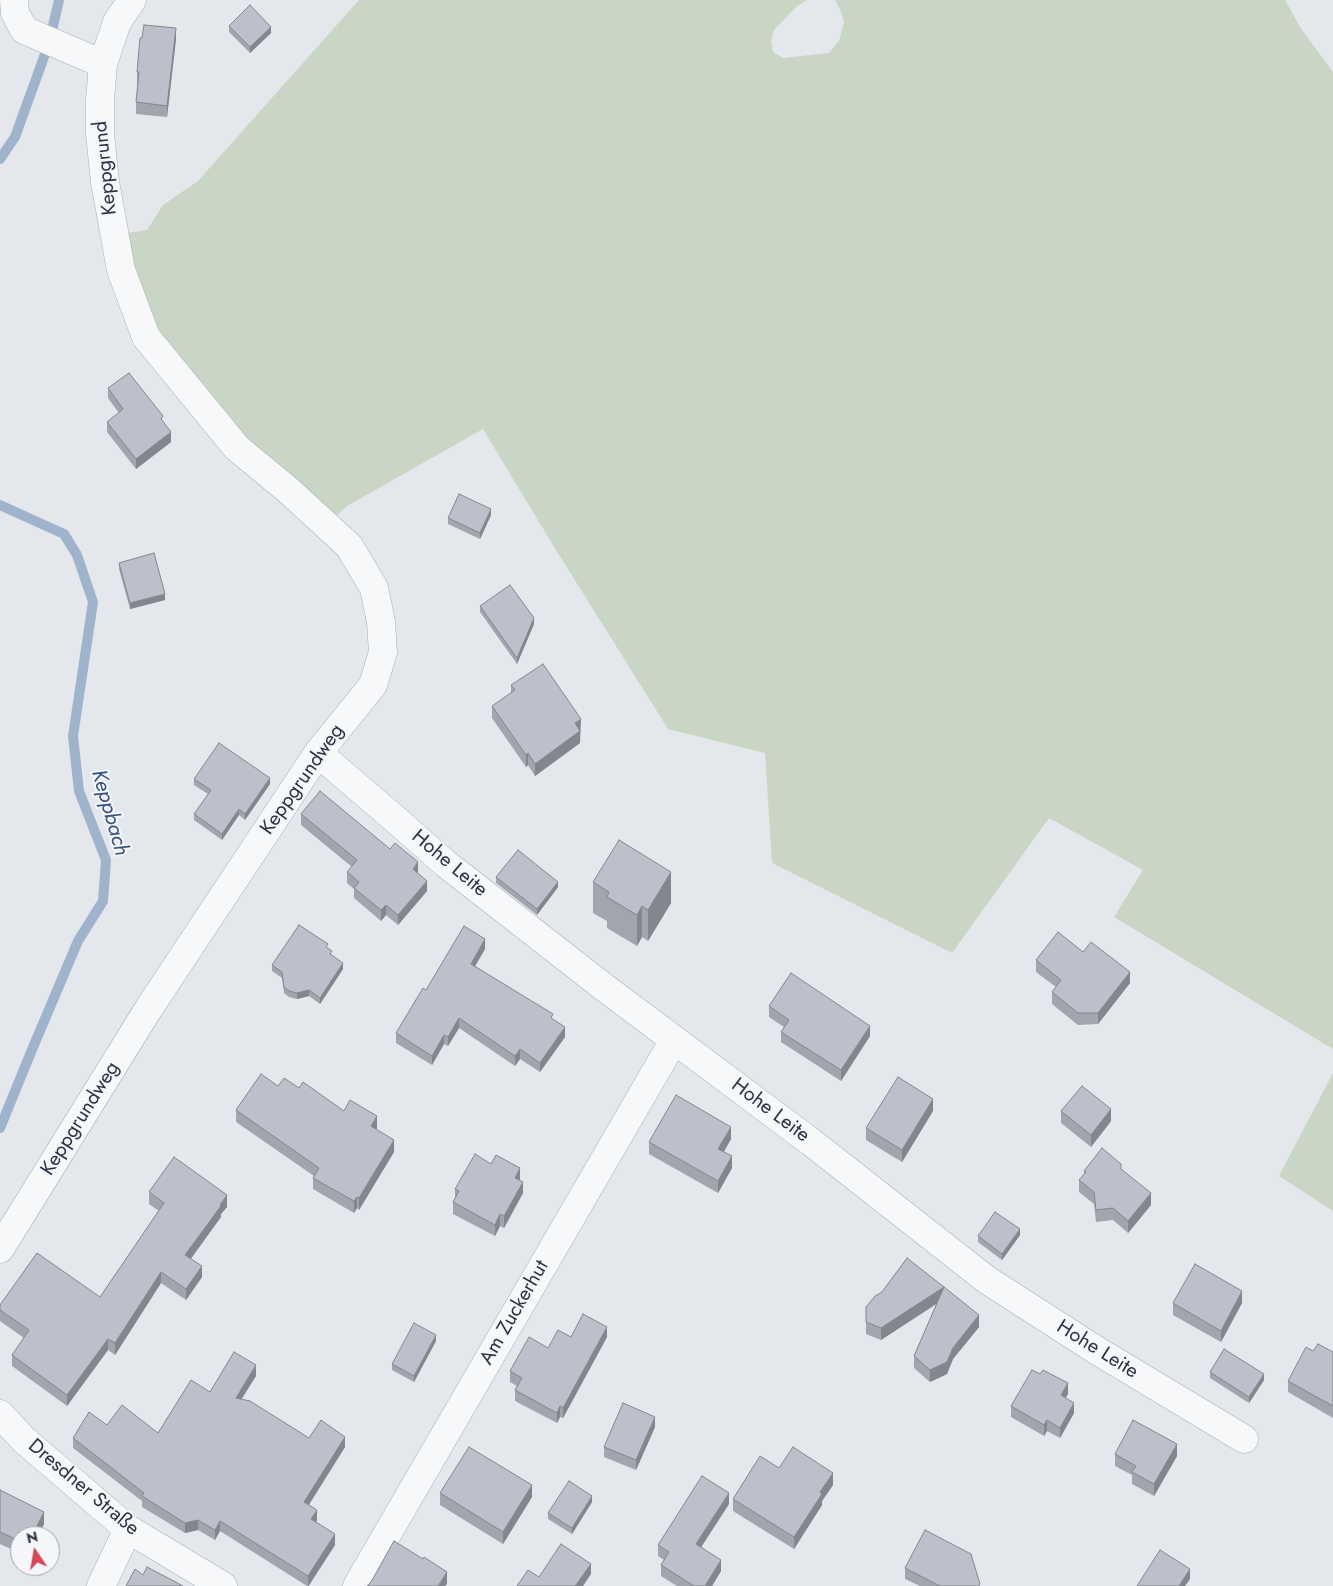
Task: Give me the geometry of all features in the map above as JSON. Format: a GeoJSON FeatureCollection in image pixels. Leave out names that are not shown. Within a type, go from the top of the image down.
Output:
{"type":"FeatureCollection","features":[{"type":"Feature","properties":{"kind":"street"},"geometry":{"type":"LineString","coordinates":[[14,0],[15,13],[24,30],[91,59]]}},
{"type":"Feature","properties":{"kind":"street","name":"Keppgrund"},"geometry":{"type":"LineString","coordinates":[[132,0],[91,59],[100,100],[100,134],[105,182],[122,270],[146,337]]}},
{"type":"Feature","properties":{"kind":"street","name":"Keppgrundweg"},"geometry":{"type":"LineString","coordinates":[[0,1250],[149,1008],[318,753],[373,685],[383,652],[381,622],[374,588],[348,546],[288,490],[237,448],[146,337]]}},
{"type":"Feature","properties":{"kind":"street","name":"Hohe Leite"},"geometry":{"type":"LineString","coordinates":[[318,753],[446,864],[674,1040],[811,1142],[987,1280],[1096,1350],[1244,1439]]}},
{"type":"Feature","properties":{"kind":"street","name":"Am Zuckerhut"},"geometry":{"type":"LineString","coordinates":[[357,1586],[674,1040]]}},
{"type":"Feature","properties":{"kind":"street","name":"Dresdner Straße"},"geometry":{"type":"LineString","coordinates":[[0,1414],[24,1440],[128,1529],[223,1586]]}},
{"type":"Feature","properties":{"kind":"street"},"geometry":{"type":"LineString","coordinates":[[101,1586],[128,1529]]}},
{"type":"Feature","properties":{"kind":"green space"},"geometry":{"type":"Polygon","coordinates":[[[359,0],[807,0],[796,7],[774,30],[771,42],[773,52],[783,58],[829,53],[839,41],[844,22],[835,0],[1285,0],[1300,27],[1333,72],[1333,1049],[1114,917],[1143,870],[1049,818],[952,953],[772,863],[765,753],[668,729],[483,429],[347,506],[333,519],[242,439],[157,331],[135,272],[128,233],[147,230],[163,205],[198,181],[359,0]]]}},
{"type":"Feature","properties":{"kind":"green space"},"geometry":{"type":"Polygon","coordinates":[[[1333,1073],[1333,1211],[1279,1176],[1333,1073]]]}},
{"type":"Feature","properties":{"kind":"building"},"geometry":{"type":"Polygon","coordinates":[[[250,5],[271,27],[250,47],[229,26],[250,5]]]}},
{"type":"Feature","properties":{"kind":"building"},"geometry":{"type":"Polygon","coordinates":[[[144,25],[176,28],[167,106],[136,102],[140,38],[142,38],[144,25]]]}},
{"type":"Feature","properties":{"kind":"building"},"geometry":{"type":"Polygon","coordinates":[[[129,373],[163,416],[161,419],[171,432],[136,459],[107,422],[123,409],[108,388],[129,373]]]}},
{"type":"Feature","properties":{"kind":"building"},"geometry":{"type":"Polygon","coordinates":[[[459,494],[491,509],[480,533],[448,518],[459,494]]]}},
{"type":"Feature","properties":{"kind":"building"},"geometry":{"type":"Polygon","coordinates":[[[154,553],[165,594],[130,603],[119,563],[154,553]]]}},
{"type":"Feature","properties":{"kind":"building"},"geometry":{"type":"Polygon","coordinates":[[[510,585],[534,618],[517,658],[480,606],[510,585]]]}},
{"type":"Feature","properties":{"kind":"building"},"geometry":{"type":"Polygon","coordinates":[[[543,664],[581,719],[575,723],[580,731],[535,764],[528,753],[526,755],[492,706],[515,690],[511,685],[543,664]]]}},
{"type":"Feature","properties":{"kind":"building"},"geometry":{"type":"Polygon","coordinates":[[[219,743],[270,778],[245,814],[239,809],[222,834],[194,814],[211,790],[194,779],[219,743]]]}},
{"type":"Feature","properties":{"kind":"building"},"geometry":{"type":"Polygon","coordinates":[[[320,791],[390,849],[395,843],[418,862],[413,869],[427,881],[398,915],[386,905],[381,910],[354,888],[359,882],[347,872],[357,860],[301,814],[320,791]]]}},
{"type":"Feature","properties":{"kind":"building"},"geometry":{"type":"Polygon","coordinates":[[[619,840],[671,872],[648,910],[642,906],[637,915],[607,897],[609,892],[593,882],[619,840]]]}},
{"type":"Feature","properties":{"kind":"building"},"geometry":{"type":"Polygon","coordinates":[[[518,850],[558,882],[537,909],[496,877],[518,850]]]}},
{"type":"Feature","properties":{"kind":"building"},"geometry":{"type":"Polygon","coordinates":[[[299,925],[328,944],[326,947],[332,951],[330,954],[343,963],[320,998],[309,990],[297,993],[289,991],[284,987],[282,972],[272,965],[299,925]]]}},
{"type":"Feature","properties":{"kind":"building"},"geometry":{"type":"Polygon","coordinates":[[[464,926],[485,939],[471,964],[553,1014],[551,1018],[565,1027],[540,1063],[520,1049],[515,1056],[459,1018],[448,1037],[444,1035],[432,1056],[396,1033],[423,988],[426,990],[464,926]]]}},
{"type":"Feature","properties":{"kind":"building"},"geometry":{"type":"Polygon","coordinates":[[[1058,932],[1083,952],[1091,942],[1130,972],[1098,1013],[1078,1013],[1052,992],[1061,980],[1036,960],[1058,932]]]}},
{"type":"Feature","properties":{"kind":"building"},"geometry":{"type":"Polygon","coordinates":[[[791,973],[870,1026],[841,1070],[781,1032],[789,1020],[769,1006],[791,973]]]}},
{"type":"Feature","properties":{"kind":"building"},"geometry":{"type":"Polygon","coordinates":[[[261,1074],[278,1086],[284,1078],[299,1088],[303,1082],[344,1111],[350,1100],[377,1116],[371,1126],[394,1140],[359,1198],[357,1197],[354,1201],[313,1178],[319,1168],[236,1110],[261,1074]]]}},
{"type":"Feature","properties":{"kind":"building"},"geometry":{"type":"Polygon","coordinates":[[[898,1077],[933,1099],[902,1150],[866,1128],[898,1077]]]}},
{"type":"Feature","properties":{"kind":"building"},"geometry":{"type":"Polygon","coordinates":[[[1082,1086],[1111,1109],[1091,1135],[1061,1111],[1082,1086]]]}},
{"type":"Feature","properties":{"kind":"building"},"geometry":{"type":"Polygon","coordinates":[[[676,1095],[731,1127],[718,1149],[732,1156],[718,1181],[649,1142],[676,1095]]]}},
{"type":"Feature","properties":{"kind":"building"},"geometry":{"type":"Polygon","coordinates":[[[1102,1148],[1121,1164],[1121,1169],[1151,1193],[1128,1221],[1113,1208],[1096,1210],[1094,1192],[1079,1180],[1102,1148]]]}},
{"type":"Feature","properties":{"kind":"building"},"geometry":{"type":"Polygon","coordinates":[[[475,1154],[491,1164],[496,1155],[520,1168],[515,1178],[523,1182],[504,1216],[500,1214],[495,1225],[453,1202],[459,1191],[455,1189],[475,1154]]]}},
{"type":"Feature","properties":{"kind":"building"},"geometry":{"type":"Polygon","coordinates":[[[174,1157],[227,1195],[185,1255],[202,1266],[186,1289],[161,1272],[115,1343],[108,1339],[67,1395],[12,1355],[29,1330],[0,1310],[0,1305],[37,1253],[100,1297],[164,1203],[149,1192],[174,1157]]]}},
{"type":"Feature","properties":{"kind":"building"},"geometry":{"type":"Polygon","coordinates":[[[995,1212],[1020,1229],[1002,1254],[978,1236],[995,1212]]]}},
{"type":"Feature","properties":{"kind":"building"},"geometry":{"type":"Polygon","coordinates":[[[907,1258],[944,1287],[881,1328],[866,1322],[866,1307],[875,1296],[882,1292],[907,1258]]]}},
{"type":"Feature","properties":{"kind":"building"},"geometry":{"type":"Polygon","coordinates":[[[1195,1264],[1242,1291],[1221,1331],[1173,1303],[1195,1264]]]}},
{"type":"Feature","properties":{"kind":"building"},"geometry":{"type":"Polygon","coordinates":[[[944,1287],[979,1315],[953,1348],[947,1362],[930,1370],[914,1356],[944,1287]]]}},
{"type":"Feature","properties":{"kind":"building"},"geometry":{"type":"Polygon","coordinates":[[[583,1314],[607,1327],[563,1408],[560,1406],[557,1413],[515,1390],[522,1378],[510,1371],[529,1337],[548,1348],[558,1330],[571,1337],[583,1314]]]}},
{"type":"Feature","properties":{"kind":"building"},"geometry":{"type":"Polygon","coordinates":[[[414,1323],[436,1335],[414,1376],[392,1364],[414,1323]]]}},
{"type":"Feature","properties":{"kind":"building"},"geometry":{"type":"Polygon","coordinates":[[[1318,1344],[1333,1352],[1333,1406],[1288,1381],[1306,1347],[1313,1351],[1318,1344]]]}},
{"type":"Feature","properties":{"kind":"building"},"geometry":{"type":"Polygon","coordinates":[[[1224,1349],[1264,1374],[1249,1397],[1210,1372],[1224,1349]]]}},
{"type":"Feature","properties":{"kind":"building"},"geometry":{"type":"Polygon","coordinates":[[[234,1352],[256,1365],[236,1398],[250,1401],[309,1438],[321,1420],[345,1437],[304,1502],[317,1510],[311,1519],[335,1534],[308,1576],[220,1521],[215,1530],[198,1520],[185,1523],[142,1496],[144,1493],[73,1438],[89,1412],[107,1425],[122,1405],[158,1433],[191,1380],[210,1392],[234,1352]]]}},
{"type":"Feature","properties":{"kind":"building"},"geometry":{"type":"Polygon","coordinates":[[[1032,1370],[1040,1374],[1043,1370],[1068,1383],[1061,1395],[1074,1403],[1060,1428],[1047,1420],[1044,1425],[1011,1406],[1032,1370]]]}},
{"type":"Feature","properties":{"kind":"building"},"geometry":{"type":"Polygon","coordinates":[[[623,1403],[655,1417],[636,1460],[604,1447],[623,1403]]]}},
{"type":"Feature","properties":{"kind":"building"},"geometry":{"type":"Polygon","coordinates":[[[1133,1420],[1177,1444],[1154,1484],[1132,1472],[1136,1466],[1115,1454],[1133,1420]]]}},
{"type":"Feature","properties":{"kind":"building"},"geometry":{"type":"Polygon","coordinates":[[[469,1447],[532,1485],[503,1532],[440,1493],[469,1447]]]}},
{"type":"Feature","properties":{"kind":"building"},"geometry":{"type":"Polygon","coordinates":[[[793,1447],[833,1473],[820,1492],[822,1494],[794,1537],[733,1499],[760,1456],[779,1468],[793,1447]]]}},
{"type":"Feature","properties":{"kind":"building"},"geometry":{"type":"Polygon","coordinates":[[[702,1476],[729,1493],[696,1544],[721,1560],[705,1586],[694,1586],[661,1565],[669,1552],[658,1545],[702,1476]]]}},
{"type":"Feature","properties":{"kind":"building"},"geometry":{"type":"Polygon","coordinates":[[[569,1481],[592,1496],[572,1528],[548,1513],[569,1481]]]}},
{"type":"Feature","properties":{"kind":"building"},"geometry":{"type":"Polygon","coordinates":[[[0,1490],[44,1512],[37,1526],[10,1526],[10,1536],[0,1532],[0,1490]]]}},
{"type":"Feature","properties":{"kind":"building"},"geometry":{"type":"Polygon","coordinates":[[[925,1530],[971,1554],[979,1586],[940,1586],[905,1568],[925,1530]]]}},
{"type":"Feature","properties":{"kind":"building"},"geometry":{"type":"Polygon","coordinates":[[[394,1541],[447,1572],[438,1586],[367,1586],[394,1541]]]}},
{"type":"Feature","properties":{"kind":"building"},"geometry":{"type":"Polygon","coordinates":[[[561,1544],[591,1564],[575,1586],[517,1586],[528,1570],[539,1577],[561,1544]]]}},
{"type":"Feature","properties":{"kind":"building"},"geometry":{"type":"Polygon","coordinates":[[[1160,1550],[1190,1569],[1179,1586],[1137,1586],[1160,1550]]]}},
{"type":"Feature","properties":{"kind":"building"},"geometry":{"type":"Polygon","coordinates":[[[147,1567],[183,1586],[126,1586],[135,1569],[143,1575],[147,1567]]]}},
{"type":"Feature","properties":{"kind":"waterway","name":"Keppbach"},"geometry":{"type":"LineString","coordinates":[[0,159],[15,137],[49,43],[59,0]]}},
{"type":"Feature","properties":{"kind":"waterway","name":"Keppbach"},"geometry":{"type":"LineString","coordinates":[[0,505],[64,534],[77,555],[93,602],[73,736],[79,791],[106,860],[103,901],[78,941],[0,1128]]}}]}
